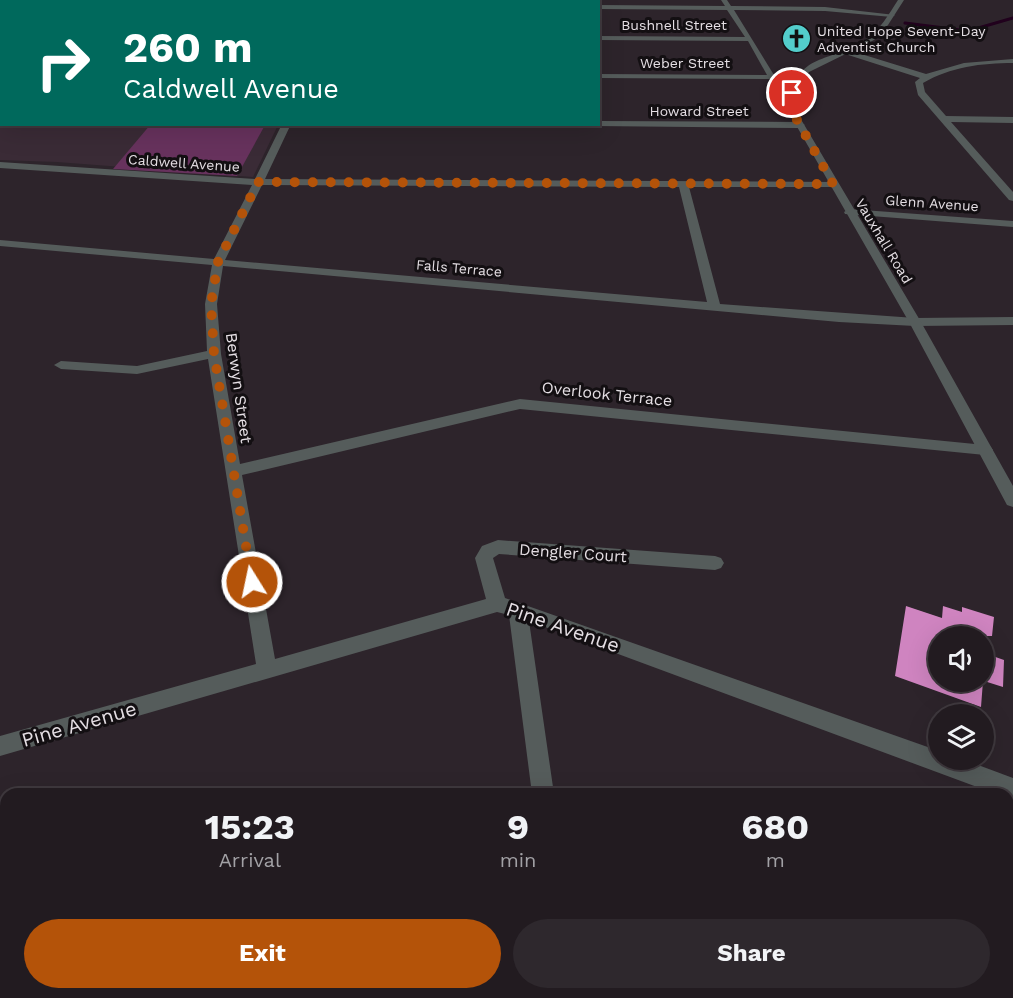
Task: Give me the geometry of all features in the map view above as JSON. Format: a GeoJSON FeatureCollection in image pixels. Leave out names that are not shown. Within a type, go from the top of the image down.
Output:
{"type":"FeatureCollection","features":[{"type":"Feature","properties":{"kind":"street"},"geometry":{"type":"LineString","coordinates":[[792,111],[792,93],[800,78],[816,63],[867,42],[892,15],[901,0]]}},
{"type":"Feature","properties":{"kind":"street"},"geometry":{"type":"LineString","coordinates":[[600,7],[726,3],[892,15]]}},
{"type":"Feature","properties":{"kind":"street","name":"Vauxhall Road"},"geometry":{"type":"LineString","coordinates":[[726,3],[772,77],[915,322],[985,450],[1009,485],[1013,501]]}},
{"type":"Feature","properties":{"kind":"street","name":"Bushnell Street"},"geometry":{"type":"LineString","coordinates":[[600,38],[748,39]]}},
{"type":"Feature","properties":{"kind":"street"},"geometry":{"type":"LineString","coordinates":[[845,51],[926,77]]}},
{"type":"Feature","properties":{"kind":"street"},"geometry":{"type":"LineString","coordinates":[[1013,61],[970,64],[926,77],[919,82],[921,93],[1013,198]]}},
{"type":"Feature","properties":{"kind":"street","name":"Weber Street"},"geometry":{"type":"LineString","coordinates":[[600,76],[772,77]]}},
{"type":"Feature","properties":{"kind":"street"},"geometry":{"type":"LineString","coordinates":[[944,119],[1013,120]]}},
{"type":"Feature","properties":{"kind":"street","name":"Howard Street"},"geometry":{"type":"LineString","coordinates":[[600,124],[800,125]]}},
{"type":"Feature","properties":{"kind":"street","name":"Berwyn Street"},"geometry":{"type":"LineString","coordinates":[[267,671],[232,472],[214,354],[211,304],[218,262],[286,126]]}},
{"type":"Feature","properties":{"kind":"street","name":"Caldwell Avenue"},"geometry":{"type":"LineString","coordinates":[[0,165],[258,182],[833,184]]}},
{"type":"Feature","properties":{"kind":"street"},"geometry":{"type":"LineString","coordinates":[[683,184],[714,305]]}},
{"type":"Feature","properties":{"kind":"street","name":"Glenn Avenue"},"geometry":{"type":"LineString","coordinates":[[849,212],[1013,224]]}},
{"type":"Feature","properties":{"kind":"street","name":"Falls Terrace"},"geometry":{"type":"LineString","coordinates":[[0,243],[714,305],[839,318],[915,322],[1013,321]]}},
{"type":"Feature","properties":{"kind":"street"},"geometry":{"type":"LineString","coordinates":[[61,365],[137,370],[214,354]]}},
{"type":"Feature","properties":{"kind":"street","name":"Overlook Terrace"},"geometry":{"type":"LineString","coordinates":[[232,472],[520,404],[985,450]]}},
{"type":"Feature","properties":{"kind":"street","name":"Dengler Court"},"geometry":{"type":"LineString","coordinates":[[497,604],[484,558],[488,551],[498,547],[715,564]]}},
{"type":"Feature","properties":{"kind":"street","name":"Pine Avenue"},"geometry":{"type":"LineString","coordinates":[[0,746],[497,604],[518,609],[1010,788]]}},
{"type":"Feature","properties":{"kind":"street"},"geometry":{"type":"LineString","coordinates":[[518,609],[542,788]]}},
{"type":"Feature","properties":{"kind":"shaded area"},"geometry":{"type":"Polygon","coordinates":[[[0,126],[278,126],[253,177],[57,162],[0,160],[0,126]]]}},
{"type":"Feature","properties":{"kind":"shaded area"},"geometry":{"type":"Polygon","coordinates":[[[149,126],[264,126],[237,176],[113,169],[149,126]]]}},
{"type":"Feature","properties":{"kind":"building"},"geometry":{"type":"Polygon","coordinates":[[[906,606],[942,618],[943,606],[962,612],[962,607],[994,617],[993,626],[928,626],[928,688],[895,676],[906,606]]]}},
{"type":"Feature","properties":{"kind":"building"},"geometry":{"type":"Polygon","coordinates":[[[994,656],[1004,660],[1003,687],[994,684],[994,656]]]}},
{"type":"Feature","properties":{"kind":"building"},"geometry":{"type":"Polygon","coordinates":[[[939,692],[982,692],[981,704],[973,704],[939,692]]]}},
{"type":"Feature","properties":{"kind":"waterway"},"geometry":{"type":"LineString","coordinates":[[905,23],[968,31],[1013,18]]}},
{"type":"Feature","properties":{"kind":"place","name":"United Hope Sevent-Day Adventist Church"},"geometry":{"type":"Point","coordinates":[796,39]}},
{"type":"Feature","properties":{"kind":"route"},"geometry":{"type":"LineString","coordinates":[[252,582],[214,354],[211,304],[218,262],[258,182],[833,184],[792,111],[792,93]]}}]}
